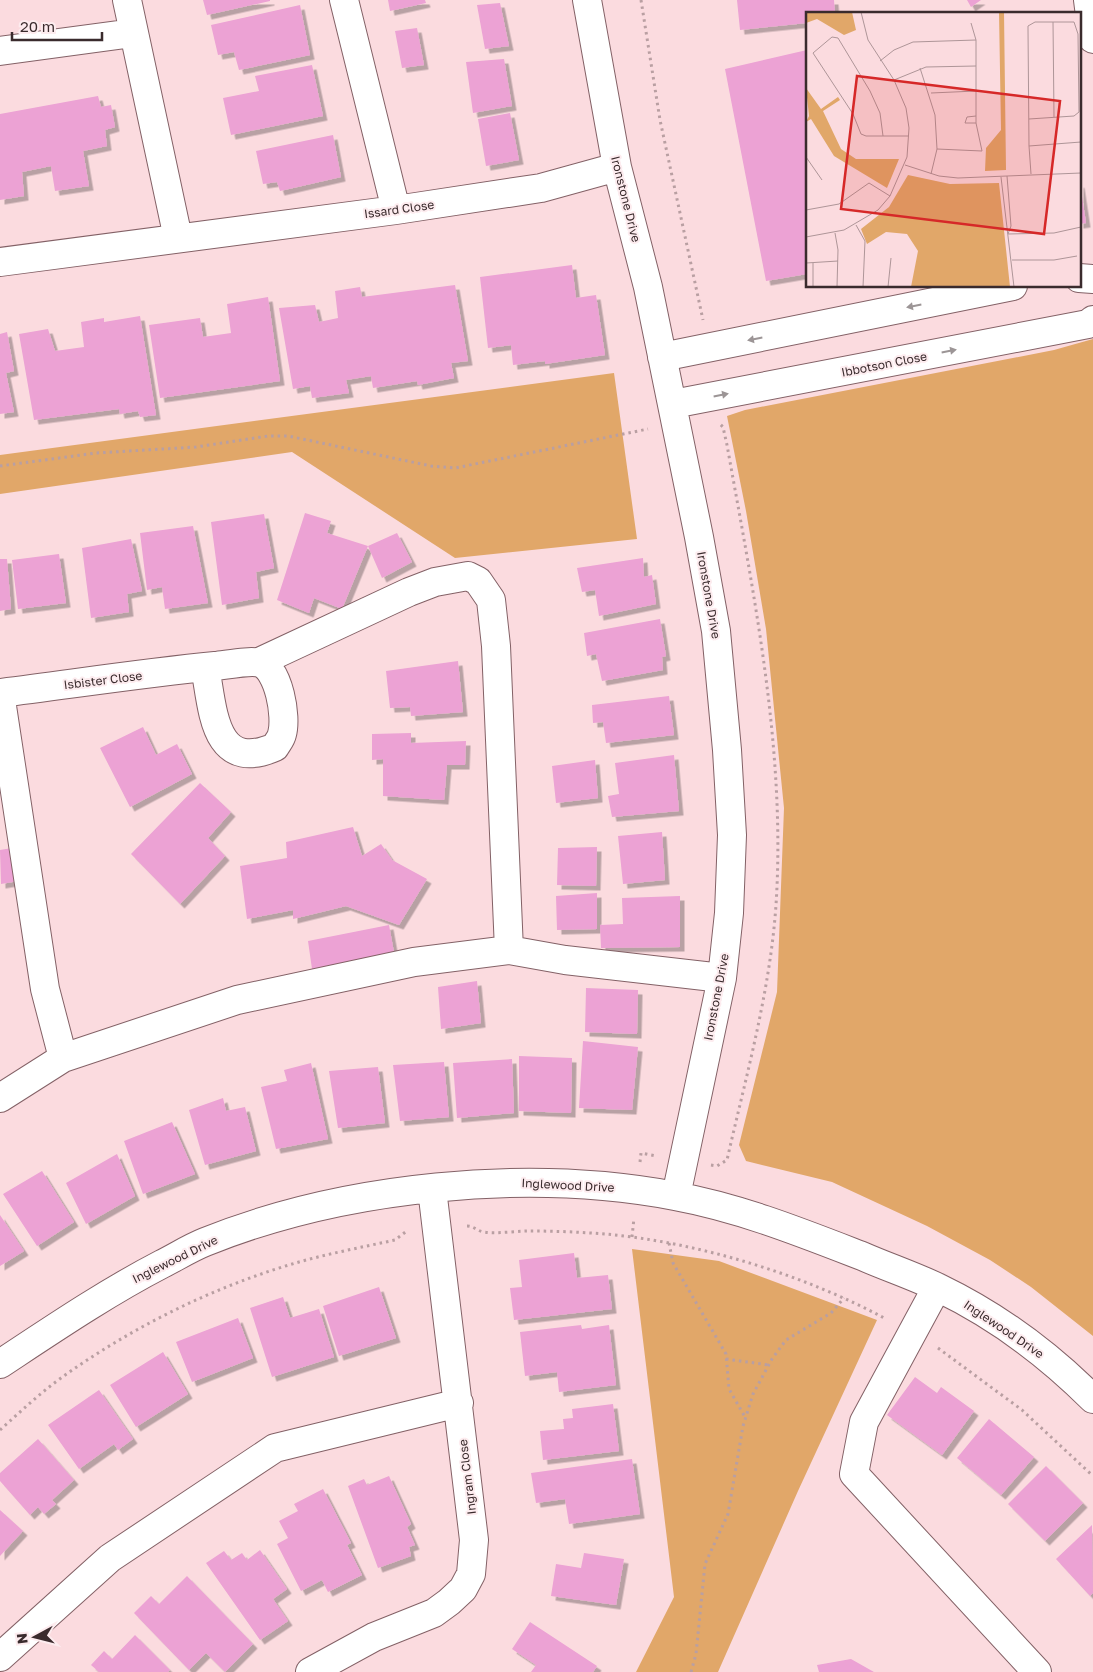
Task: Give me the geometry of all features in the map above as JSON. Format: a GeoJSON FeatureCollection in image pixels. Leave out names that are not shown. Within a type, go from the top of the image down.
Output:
{"type":"FeatureCollection","features":[{"type":"Feature","properties":{"kind":"street"},"geometry":{"type":"LineString","coordinates":[[127,0],[178,238]]}},
{"type":"Feature","properties":{"kind":"street"},"geometry":{"type":"LineString","coordinates":[[344,0],[396,210]]}},
{"type":"Feature","properties":{"kind":"street","name":"Ironstone Drive"},"geometry":{"type":"LineString","coordinates":[[587,0],[617,167],[648,287],[673,404],[716,631],[720,665],[732,835],[729,913],[722,978],[676,1196]]}},
{"type":"Feature","properties":{"kind":"street"},"geometry":{"type":"LineString","coordinates":[[1088,0],[1093,39]]}},
{"type":"Feature","properties":{"kind":"street"},"geometry":{"type":"LineString","coordinates":[[0,51],[133,33]]}},
{"type":"Feature","properties":{"kind":"street","name":"Issard Close"},"geometry":{"type":"LineString","coordinates":[[0,262],[396,210],[541,188],[617,167]]}},
{"type":"Feature","properties":{"kind":"street"},"geometry":{"type":"LineString","coordinates":[[1080,278],[1093,280]]}},
{"type":"Feature","properties":{"kind":"street"},"geometry":{"type":"LineString","coordinates":[[662,357],[1003,288]]}},
{"type":"Feature","properties":{"kind":"street","name":"Ibbotson Close"},"geometry":{"type":"LineString","coordinates":[[673,404],[1088,324],[1093,320]]}},
{"type":"Feature","properties":{"kind":"street","name":"Isbister Close"},"geometry":{"type":"LineString","coordinates":[[0,693],[259,662],[435,582],[468,576],[478,581],[491,600],[496,646],[509,950]]}},
{"type":"Feature","properties":{"kind":"street"},"geometry":{"type":"LineString","coordinates":[[205,667],[216,726],[221,738],[229,747],[250,754],[275,747],[282,735],[284,722],[276,676],[268,667],[259,662]]}},
{"type":"Feature","properties":{"kind":"street"},"geometry":{"type":"LineString","coordinates":[[0,693],[45,989],[63,1058]]}},
{"type":"Feature","properties":{"kind":"street"},"geometry":{"type":"LineString","coordinates":[[0,1098],[63,1058],[236,1000],[414,962],[509,950],[565,960],[722,978]]}},
{"type":"Feature","properties":{"kind":"street","name":"Inglewood Drive"},"geometry":{"type":"LineString","coordinates":[[0,1364],[128,1282],[204,1242],[296,1212],[366,1197],[432,1189],[536,1182],[609,1187],[676,1196],[781,1224],[937,1287],[979,1309],[1066,1372],[1093,1399]]}},
{"type":"Feature","properties":{"kind":"street","name":"Ingram Close"},"geometry":{"type":"LineString","coordinates":[[310,1672],[374,1637],[434,1613],[463,1589],[471,1574],[474,1540],[432,1189]]}},
{"type":"Feature","properties":{"kind":"street"},"geometry":{"type":"LineString","coordinates":[[937,1287],[864,1422],[854,1474],[1037,1672]]}},
{"type":"Feature","properties":{"kind":"street"},"geometry":{"type":"LineString","coordinates":[[0,1657],[110,1558],[275,1448],[459,1403]]}},
{"type":"Feature","properties":{"kind":"path"},"geometry":{"type":"LineString","coordinates":[[641,0],[660,120],[703,323]]}},
{"type":"Feature","properties":{"kind":"path"},"geometry":{"type":"LineString","coordinates":[[0,466],[96,453],[196,446],[268,436],[288,436],[431,466],[455,468],[650,429]]}},
{"type":"Feature","properties":{"kind":"path"},"geometry":{"type":"LineString","coordinates":[[472,1226],[482,1232],[532,1231],[605,1234],[669,1243],[732,1258],[844,1298],[912,1334],[985,1381],[1022,1410],[1093,1476]]}},
{"type":"Feature","properties":{"kind":"path"},"geometry":{"type":"LineString","coordinates":[[0,1430],[62,1378],[123,1339],[209,1294],[298,1262],[395,1240],[406,1230]]}},
{"type":"Feature","properties":{"kind":"path"},"geometry":{"type":"LineString","coordinates":[[669,1243],[673,1263],[726,1359],[729,1389],[745,1418]]}},
{"type":"Feature","properties":{"kind":"path"},"geometry":{"type":"LineString","coordinates":[[691,1672],[696,1654],[705,1564],[728,1514],[745,1418],[753,1394],[768,1365],[786,1340],[831,1313],[844,1298]]}},
{"type":"Feature","properties":{"kind":"path"},"geometry":{"type":"LineString","coordinates":[[726,1359],[768,1365]]}},
{"type":"Feature","properties":{"kind":"shaded area"},"geometry":{"type":"Polygon","coordinates":[[[1093,339],[1093,1336],[1031,1287],[990,1260],[927,1226],[832,1182],[746,1161],[739,1145],[777,992],[784,808],[766,629],[746,511],[727,416],[745,410],[1054,350],[1093,339]]]}},
{"type":"Feature","properties":{"kind":"shaded area"},"geometry":{"type":"Polygon","coordinates":[[[614,373],[637,539],[455,558],[292,452],[0,494],[0,455],[614,373]]]}},
{"type":"Feature","properties":{"kind":"shaded area"},"geometry":{"type":"Polygon","coordinates":[[[632,1249],[719,1261],[877,1320],[798,1491],[718,1672],[636,1672],[674,1597],[632,1249]]]}},
{"type":"Feature","properties":{"kind":"building"},"geometry":{"type":"Polygon","coordinates":[[[203,0],[270,0],[270,1],[207,15],[203,0]]]}},
{"type":"Feature","properties":{"kind":"building"},"geometry":{"type":"Polygon","coordinates":[[[388,0],[425,0],[426,3],[390,11],[388,0]]]}},
{"type":"Feature","properties":{"kind":"building"},"geometry":{"type":"Polygon","coordinates":[[[737,0],[834,0],[835,12],[806,12],[806,23],[740,30],[737,0]]]}},
{"type":"Feature","properties":{"kind":"building"},"geometry":{"type":"Polygon","coordinates":[[[967,0],[981,0],[971,7],[967,0]]]}},
{"type":"Feature","properties":{"kind":"building"},"geometry":{"type":"Polygon","coordinates":[[[500,3],[509,46],[485,49],[477,5],[500,3]]]}},
{"type":"Feature","properties":{"kind":"building"},"geometry":{"type":"Polygon","coordinates":[[[300,5],[310,55],[239,70],[234,52],[218,55],[211,25],[300,5]]]}},
{"type":"Feature","properties":{"kind":"building"},"geometry":{"type":"Polygon","coordinates":[[[417,28],[424,65],[402,68],[395,31],[417,28]]]}},
{"type":"Feature","properties":{"kind":"building"},"geometry":{"type":"Polygon","coordinates":[[[806,50],[806,274],[766,281],[725,69],[806,50]]]}},
{"type":"Feature","properties":{"kind":"building"},"geometry":{"type":"Polygon","coordinates":[[[504,59],[512,106],[473,113],[466,62],[504,59]]]}},
{"type":"Feature","properties":{"kind":"building"},"geometry":{"type":"Polygon","coordinates":[[[312,65],[323,116],[231,135],[223,98],[259,91],[255,76],[312,65]]]}},
{"type":"Feature","properties":{"kind":"building"},"geometry":{"type":"Polygon","coordinates":[[[98,96],[101,107],[111,105],[115,127],[105,130],[107,146],[83,151],[89,186],[55,191],[51,166],[22,172],[24,196],[0,200],[0,114],[98,96]]]}},
{"type":"Feature","properties":{"kind":"building"},"geometry":{"type":"Polygon","coordinates":[[[510,113],[519,160],[486,166],[478,119],[510,113]]]}},
{"type":"Feature","properties":{"kind":"building"},"geometry":{"type":"Polygon","coordinates":[[[333,135],[341,177],[280,191],[277,182],[263,184],[256,151],[333,135]]]}},
{"type":"Feature","properties":{"kind":"building"},"geometry":{"type":"Polygon","coordinates":[[[1080,183],[1086,223],[1080,224],[1080,183]]]}},
{"type":"Feature","properties":{"kind":"building"},"geometry":{"type":"Polygon","coordinates":[[[572,265],[576,298],[596,295],[605,355],[545,364],[545,361],[513,365],[511,345],[488,348],[480,277],[572,265]]]}},
{"type":"Feature","properties":{"kind":"building"},"geometry":{"type":"Polygon","coordinates":[[[455,285],[468,361],[451,363],[454,378],[418,385],[417,381],[373,388],[371,376],[346,380],[349,393],[312,398],[310,386],[293,389],[279,308],[315,305],[319,322],[338,318],[335,291],[360,287],[362,297],[455,285]]]}},
{"type":"Feature","properties":{"kind":"building"},"geometry":{"type":"Polygon","coordinates":[[[268,297],[280,381],[160,398],[149,325],[200,318],[203,337],[231,333],[227,304],[268,297]]]}},
{"type":"Feature","properties":{"kind":"building"},"geometry":{"type":"Polygon","coordinates":[[[140,316],[156,415],[140,417],[138,411],[120,414],[119,409],[34,420],[19,334],[48,329],[55,351],[84,347],[81,322],[104,318],[104,322],[140,316]]]}},
{"type":"Feature","properties":{"kind":"building"},"geometry":{"type":"Polygon","coordinates":[[[7,332],[14,371],[6,373],[14,412],[0,414],[0,334],[7,332]]]}},
{"type":"Feature","properties":{"kind":"building"},"geometry":{"type":"Polygon","coordinates":[[[305,513],[331,521],[327,533],[368,546],[342,609],[314,598],[309,613],[277,600],[305,513]]]}},
{"type":"Feature","properties":{"kind":"building"},"geometry":{"type":"Polygon","coordinates":[[[264,514],[274,568],[256,572],[259,598],[222,605],[211,522],[264,514]]]}},
{"type":"Feature","properties":{"kind":"building"},"geometry":{"type":"Polygon","coordinates":[[[193,526],[208,603],[165,609],[162,587],[147,590],[140,533],[193,526]]]}},
{"type":"Feature","properties":{"kind":"building"},"geometry":{"type":"Polygon","coordinates":[[[397,533],[412,562],[382,578],[368,546],[397,533]]]}},
{"type":"Feature","properties":{"kind":"building"},"geometry":{"type":"Polygon","coordinates":[[[131,539],[142,591],[127,594],[129,612],[91,618],[82,548],[131,539]]]}},
{"type":"Feature","properties":{"kind":"building"},"geometry":{"type":"Polygon","coordinates":[[[59,554],[66,603],[18,609],[12,560],[59,554]]]}},
{"type":"Feature","properties":{"kind":"building"},"geometry":{"type":"Polygon","coordinates":[[[643,558],[644,577],[652,575],[656,604],[599,616],[595,590],[582,592],[577,568],[643,558]]]}},
{"type":"Feature","properties":{"kind":"building"},"geometry":{"type":"Polygon","coordinates":[[[0,559],[7,559],[11,609],[0,611],[0,559]]]}},
{"type":"Feature","properties":{"kind":"building"},"geometry":{"type":"Polygon","coordinates":[[[660,619],[666,656],[662,657],[663,670],[602,681],[596,654],[587,656],[584,633],[660,619]]]}},
{"type":"Feature","properties":{"kind":"building"},"geometry":{"type":"Polygon","coordinates":[[[458,661],[463,712],[411,716],[410,707],[390,708],[386,671],[458,661]]]}},
{"type":"Feature","properties":{"kind":"building"},"geometry":{"type":"Polygon","coordinates":[[[669,696],[674,735],[606,743],[603,722],[593,723],[592,705],[669,696]]]}},
{"type":"Feature","properties":{"kind":"building"},"geometry":{"type":"Polygon","coordinates":[[[143,727],[156,755],[177,744],[192,774],[130,807],[100,748],[143,727]]]}},
{"type":"Feature","properties":{"kind":"building"},"geometry":{"type":"Polygon","coordinates":[[[411,733],[411,743],[466,741],[465,765],[447,765],[444,800],[383,796],[383,759],[372,760],[372,734],[411,733]]]}},
{"type":"Feature","properties":{"kind":"building"},"geometry":{"type":"Polygon","coordinates":[[[674,755],[679,811],[612,817],[608,796],[619,794],[615,763],[674,755]]]}},
{"type":"Feature","properties":{"kind":"building"},"geometry":{"type":"Polygon","coordinates":[[[595,760],[598,798],[556,803],[552,766],[595,760]]]}},
{"type":"Feature","properties":{"kind":"building"},"geometry":{"type":"Polygon","coordinates":[[[200,783],[231,812],[208,838],[225,856],[180,904],[131,854],[200,783]]]}},
{"type":"Feature","properties":{"kind":"building"},"geometry":{"type":"Polygon","coordinates":[[[353,827],[362,856],[381,844],[392,860],[427,879],[399,925],[346,906],[293,919],[293,910],[247,919],[240,866],[287,858],[286,842],[353,827]]]}},
{"type":"Feature","properties":{"kind":"building"},"geometry":{"type":"Polygon","coordinates":[[[662,832],[665,880],[623,884],[618,836],[662,832]]]}},
{"type":"Feature","properties":{"kind":"building"},"geometry":{"type":"Polygon","coordinates":[[[18,847],[24,880],[1,884],[0,850],[18,847]]]}},
{"type":"Feature","properties":{"kind":"building"},"geometry":{"type":"Polygon","coordinates":[[[597,847],[596,886],[557,885],[558,848],[597,847]]]}},
{"type":"Feature","properties":{"kind":"building"},"geometry":{"type":"Polygon","coordinates":[[[597,893],[597,929],[557,930],[556,896],[597,893]]]}},
{"type":"Feature","properties":{"kind":"building"},"geometry":{"type":"Polygon","coordinates":[[[680,896],[680,947],[601,948],[600,925],[623,924],[622,898],[680,896]]]}},
{"type":"Feature","properties":{"kind":"building"},"geometry":{"type":"Polygon","coordinates":[[[389,925],[395,958],[313,976],[308,941],[389,925]]]}},
{"type":"Feature","properties":{"kind":"building"},"geometry":{"type":"Polygon","coordinates":[[[477,981],[481,1023],[441,1029],[438,987],[477,981]]]}},
{"type":"Feature","properties":{"kind":"building"},"geometry":{"type":"Polygon","coordinates":[[[586,988],[638,990],[637,1034],[585,1032],[586,988]]]}},
{"type":"Feature","properties":{"kind":"building"},"geometry":{"type":"Polygon","coordinates":[[[583,1041],[638,1047],[632,1110],[579,1108],[583,1041]]]}},
{"type":"Feature","properties":{"kind":"building"},"geometry":{"type":"Polygon","coordinates":[[[519,1056],[572,1058],[571,1113],[519,1111],[519,1056]]]}},
{"type":"Feature","properties":{"kind":"building"},"geometry":{"type":"Polygon","coordinates":[[[512,1059],[514,1113],[457,1118],[453,1063],[512,1059]]]}},
{"type":"Feature","properties":{"kind":"building"},"geometry":{"type":"Polygon","coordinates":[[[444,1062],[449,1117],[400,1121],[393,1065],[444,1062]]]}},
{"type":"Feature","properties":{"kind":"building"},"geometry":{"type":"Polygon","coordinates":[[[311,1063],[328,1139],[276,1149],[261,1087],[287,1081],[284,1070],[311,1063]]]}},
{"type":"Feature","properties":{"kind":"building"},"geometry":{"type":"Polygon","coordinates":[[[378,1067],[385,1123],[338,1128],[329,1071],[378,1067]]]}},
{"type":"Feature","properties":{"kind":"building"},"geometry":{"type":"Polygon","coordinates":[[[223,1098],[226,1111],[245,1107],[256,1151],[205,1165],[189,1110],[223,1098]]]}},
{"type":"Feature","properties":{"kind":"building"},"geometry":{"type":"Polygon","coordinates":[[[172,1122],[195,1174],[143,1194],[124,1141],[172,1122]]]}},
{"type":"Feature","properties":{"kind":"building"},"geometry":{"type":"Polygon","coordinates":[[[117,1154],[135,1196],[86,1224],[66,1183],[117,1154]]]}},
{"type":"Feature","properties":{"kind":"building"},"geometry":{"type":"Polygon","coordinates":[[[42,1171],[74,1222],[37,1246],[3,1194],[42,1171]]]}},
{"type":"Feature","properties":{"kind":"building"},"geometry":{"type":"Polygon","coordinates":[[[0,1215],[24,1251],[0,1266],[0,1215]]]}},
{"type":"Feature","properties":{"kind":"building"},"geometry":{"type":"Polygon","coordinates":[[[574,1253],[577,1278],[608,1275],[612,1309],[514,1320],[510,1288],[522,1287],[519,1260],[574,1253]]]}},
{"type":"Feature","properties":{"kind":"building"},"geometry":{"type":"Polygon","coordinates":[[[379,1287],[396,1338],[339,1356],[323,1306],[379,1287]]]}},
{"type":"Feature","properties":{"kind":"building"},"geometry":{"type":"Polygon","coordinates":[[[283,1297],[290,1318],[319,1309],[334,1357],[272,1377],[250,1308],[283,1297]]]}},
{"type":"Feature","properties":{"kind":"building"},"geometry":{"type":"Polygon","coordinates":[[[238,1318],[253,1358],[192,1382],[176,1342],[238,1318]]]}},
{"type":"Feature","properties":{"kind":"building"},"geometry":{"type":"Polygon","coordinates":[[[581,1325],[582,1329],[609,1325],[616,1385],[559,1392],[557,1372],[525,1376],[520,1332],[581,1325]]]}},
{"type":"Feature","properties":{"kind":"building"},"geometry":{"type":"Polygon","coordinates":[[[163,1352],[188,1394],[136,1427],[110,1385],[163,1352]]]}},
{"type":"Feature","properties":{"kind":"building"},"geometry":{"type":"Polygon","coordinates":[[[915,1377],[937,1393],[941,1387],[974,1411],[942,1455],[887,1415],[915,1377]]]}},
{"type":"Feature","properties":{"kind":"building"},"geometry":{"type":"Polygon","coordinates":[[[99,1390],[133,1439],[118,1450],[114,1444],[79,1469],[48,1425],[99,1390]]]}},
{"type":"Feature","properties":{"kind":"building"},"geometry":{"type":"Polygon","coordinates":[[[613,1404],[619,1451],[543,1460],[540,1431],[564,1429],[563,1419],[573,1418],[572,1409],[613,1404]]]}},
{"type":"Feature","properties":{"kind":"building"},"geometry":{"type":"Polygon","coordinates":[[[989,1419],[1034,1457],[1001,1495],[957,1458],[989,1419]]]}},
{"type":"Feature","properties":{"kind":"building"},"geometry":{"type":"Polygon","coordinates":[[[38,1439],[74,1480],[52,1500],[56,1504],[44,1514],[38,1507],[30,1515],[0,1481],[0,1473],[38,1439]]]}},
{"type":"Feature","properties":{"kind":"building"},"geometry":{"type":"Polygon","coordinates":[[[632,1459],[640,1514],[569,1524],[565,1499],[536,1503],[531,1473],[632,1459]]]}},
{"type":"Feature","properties":{"kind":"building"},"geometry":{"type":"Polygon","coordinates":[[[1046,1466],[1083,1503],[1045,1541],[1008,1504],[1046,1466]]]}},
{"type":"Feature","properties":{"kind":"building"},"geometry":{"type":"Polygon","coordinates":[[[389,1476],[411,1524],[407,1527],[415,1545],[409,1547],[411,1556],[378,1568],[348,1486],[364,1479],[367,1485],[389,1476]]]}},
{"type":"Feature","properties":{"kind":"building"},"geometry":{"type":"Polygon","coordinates":[[[323,1489],[351,1543],[347,1545],[362,1575],[328,1592],[322,1580],[301,1591],[277,1544],[288,1538],[279,1521],[298,1511],[294,1504],[323,1489]]]}},
{"type":"Feature","properties":{"kind":"building"},"geometry":{"type":"Polygon","coordinates":[[[0,1510],[23,1531],[0,1556],[0,1510]]]}},
{"type":"Feature","properties":{"kind":"building"},"geometry":{"type":"Polygon","coordinates":[[[1092,1525],[1093,1593],[1090,1596],[1056,1559],[1092,1525]]]}},
{"type":"Feature","properties":{"kind":"building"},"geometry":{"type":"Polygon","coordinates":[[[260,1550],[287,1589],[273,1599],[288,1621],[260,1640],[206,1563],[224,1551],[231,1560],[242,1553],[247,1560],[260,1550]]]}},
{"type":"Feature","properties":{"kind":"building"},"geometry":{"type":"Polygon","coordinates":[[[584,1553],[624,1559],[616,1605],[551,1596],[556,1564],[581,1568],[584,1553]]]}},
{"type":"Feature","properties":{"kind":"building"},"geometry":{"type":"Polygon","coordinates":[[[187,1576],[253,1644],[225,1672],[206,1653],[189,1670],[134,1613],[151,1596],[159,1604],[187,1576]]]}},
{"type":"Feature","properties":{"kind":"building"},"geometry":{"type":"Polygon","coordinates":[[[530,1622],[597,1666],[593,1672],[531,1672],[536,1665],[512,1649],[530,1622]]]}},
{"type":"Feature","properties":{"kind":"building"},"geometry":{"type":"Polygon","coordinates":[[[135,1635],[170,1670],[168,1672],[99,1672],[91,1665],[104,1651],[112,1659],[135,1635]]]}},
{"type":"Feature","properties":{"kind":"building"},"geometry":{"type":"Polygon","coordinates":[[[851,1659],[874,1672],[819,1672],[817,1665],[851,1659]]]}}]}
